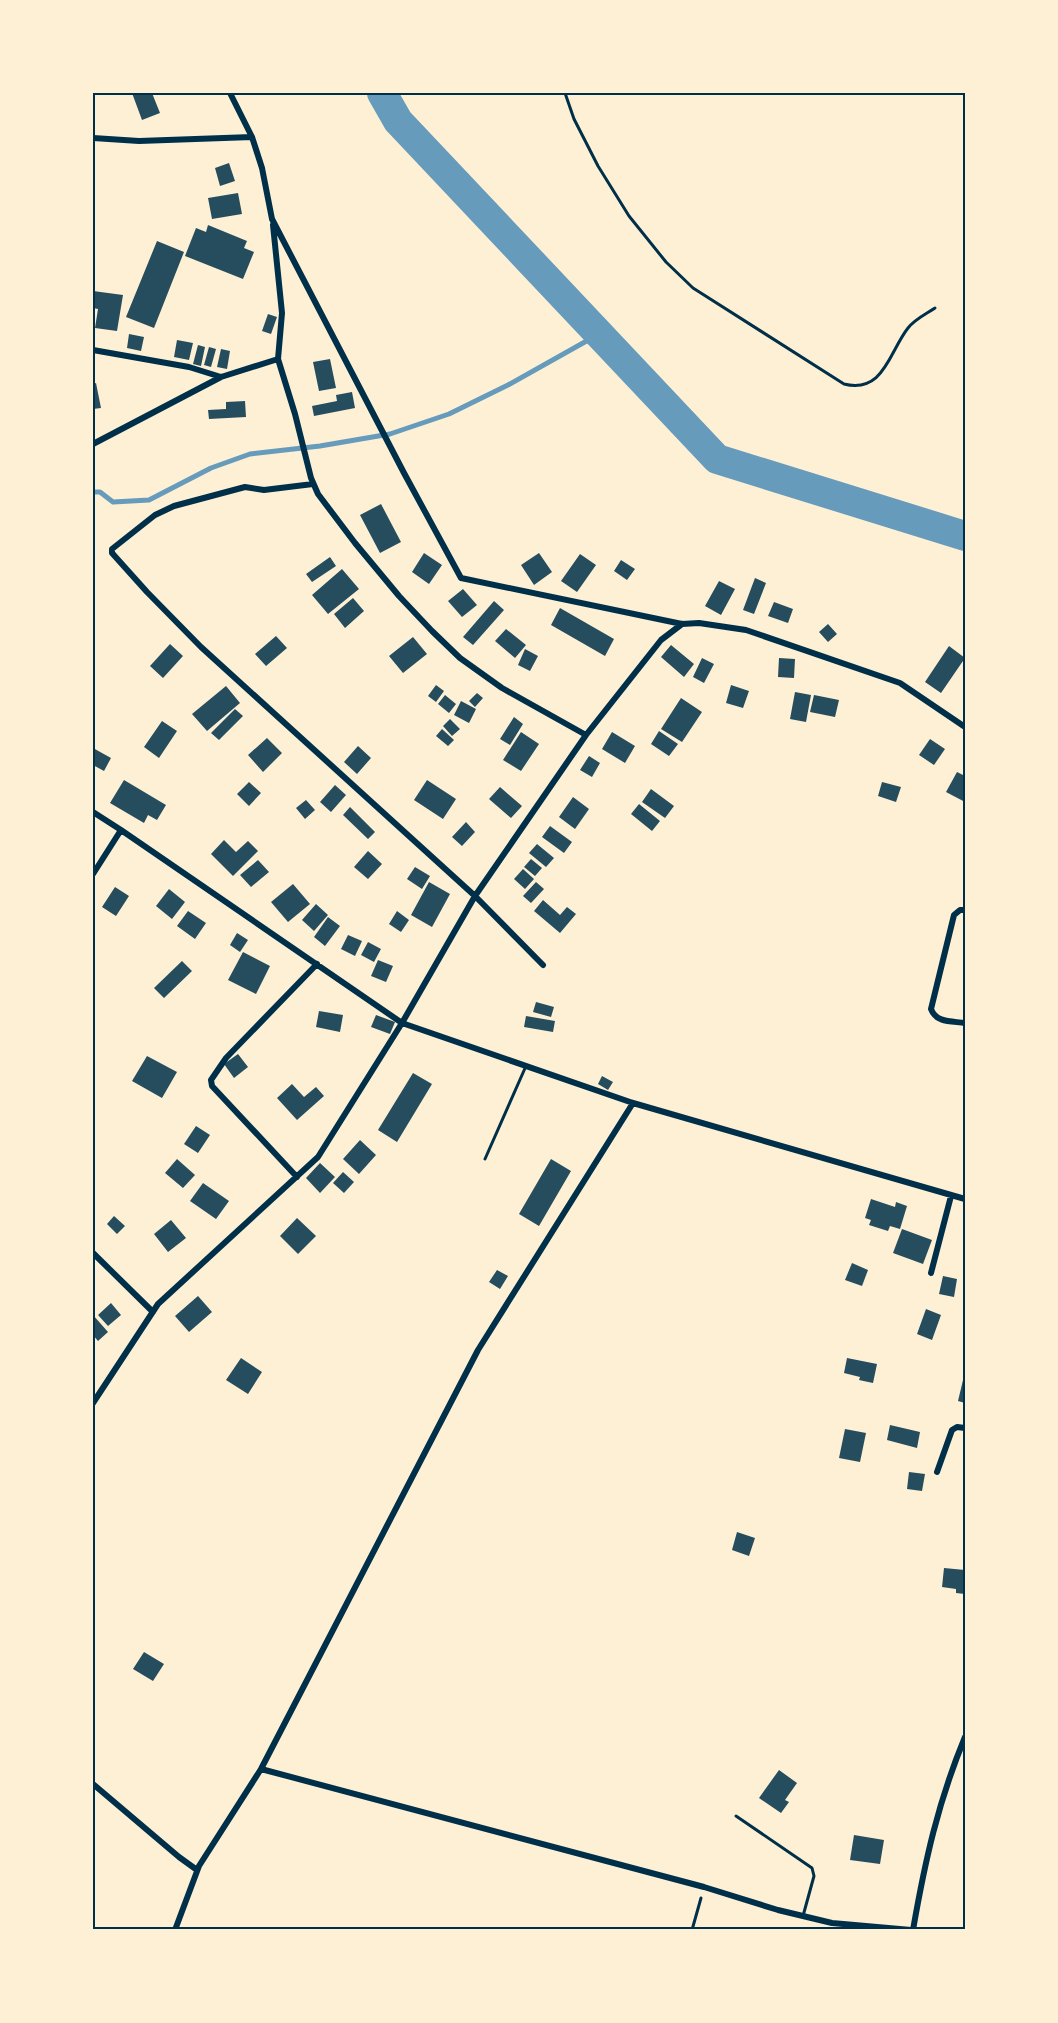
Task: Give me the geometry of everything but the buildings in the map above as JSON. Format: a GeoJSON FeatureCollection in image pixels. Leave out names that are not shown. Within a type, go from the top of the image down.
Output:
{"type":"FeatureCollection","features":[{"type":"Feature","properties":{"kind":"street"},"geometry":{"type":"LineString","coordinates":[[230,93],[252,137],[262,168],[272,219],[282,313],[278,359],[312,481],[325,505],[399,596],[460,658],[502,688],[586,735]]}},
{"type":"Feature","properties":{"kind":"street"},"geometry":{"type":"LineString","coordinates":[[93,138],[139,141],[252,137]]}},
{"type":"Feature","properties":{"kind":"street"},"geometry":{"type":"LineString","coordinates":[[272,219],[461,578],[682,624],[699,623],[746,630],[900,683],[965,727]]}},
{"type":"Feature","properties":{"kind":"street"},"geometry":{"type":"LineString","coordinates":[[93,350],[189,367],[221,377]]}},
{"type":"Feature","properties":{"kind":"street"},"geometry":{"type":"LineString","coordinates":[[93,444],[221,377],[278,359]]}},
{"type":"Feature","properties":{"kind":"street"},"geometry":{"type":"LineString","coordinates":[[312,481],[264,490],[245,487],[174,506],[155,515],[119,542],[112,552],[147,592],[201,647],[475,896],[543,965]]}},
{"type":"Feature","properties":{"kind":"street"},"geometry":{"type":"LineString","coordinates":[[93,1403],[158,1304],[318,1157],[402,1023],[475,896],[586,735],[661,640],[682,624]]}},
{"type":"Feature","properties":{"kind":"street"},"geometry":{"type":"LineString","coordinates":[[93,812],[402,1023],[633,1103],[965,1199]]}},
{"type":"Feature","properties":{"kind":"street"},"geometry":{"type":"LineString","coordinates":[[93,874],[122,830]]}},
{"type":"Feature","properties":{"kind":"street"},"geometry":{"type":"LineString","coordinates":[[965,910],[960,910],[954,915],[931,1009],[939,1019],[965,1023]]}},
{"type":"Feature","properties":{"kind":"street"},"geometry":{"type":"LineString","coordinates":[[297,1177],[212,1086],[211,1080],[226,1058],[317,964]]}},
{"type":"Feature","properties":{"kind":"street"},"geometry":{"type":"LineString","coordinates":[[175,1930],[197,1870],[261,1769],[478,1350],[633,1103]]}},
{"type":"Feature","properties":{"kind":"street"},"geometry":{"type":"LineString","coordinates":[[931,1273],[951,1196]]}},
{"type":"Feature","properties":{"kind":"street"},"geometry":{"type":"LineString","coordinates":[[93,1253],[153,1312]]}},
{"type":"Feature","properties":{"kind":"street"},"geometry":{"type":"LineString","coordinates":[[937,1472],[952,1430],[957,1427],[965,1428]]}},
{"type":"Feature","properties":{"kind":"street"},"geometry":{"type":"LineString","coordinates":[[261,1769],[704,1887],[803,1916],[832,1923],[912,1930],[927,1853],[943,1794],[965,1737]]}},
{"type":"Feature","properties":{"kind":"street"},"geometry":{"type":"LineString","coordinates":[[93,1785],[197,1870]]}},
{"type":"Feature","properties":{"kind":"lane"},"geometry":{"type":"LineString","coordinates":[[565,93],[574,119],[598,166],[629,216],[666,262],[693,288],[844,384],[855,387],[875,380],[911,325],[935,308]]}},
{"type":"Feature","properties":{"kind":"lane"},"geometry":{"type":"LineString","coordinates":[[484,1160],[526,1066]]}},
{"type":"Feature","properties":{"kind":"lane"},"geometry":{"type":"LineString","coordinates":[[736,1816],[812,1868],[814,1876],[803,1916]]}},
{"type":"Feature","properties":{"kind":"path"},"geometry":{"type":"LineString","coordinates":[[692,1930],[704,1887]]}},
{"type":"Feature","properties":{"kind":"waterway"},"geometry":{"type":"LineString","coordinates":[[382,93],[398,121],[717,459],[965,536]]}},
{"type":"Feature","properties":{"kind":"waterway"},"geometry":{"type":"LineString","coordinates":[[93,492],[100,492],[113,502],[149,500],[211,468],[250,454],[320,446],[390,434],[449,414],[508,385],[599,334]]}}]}
